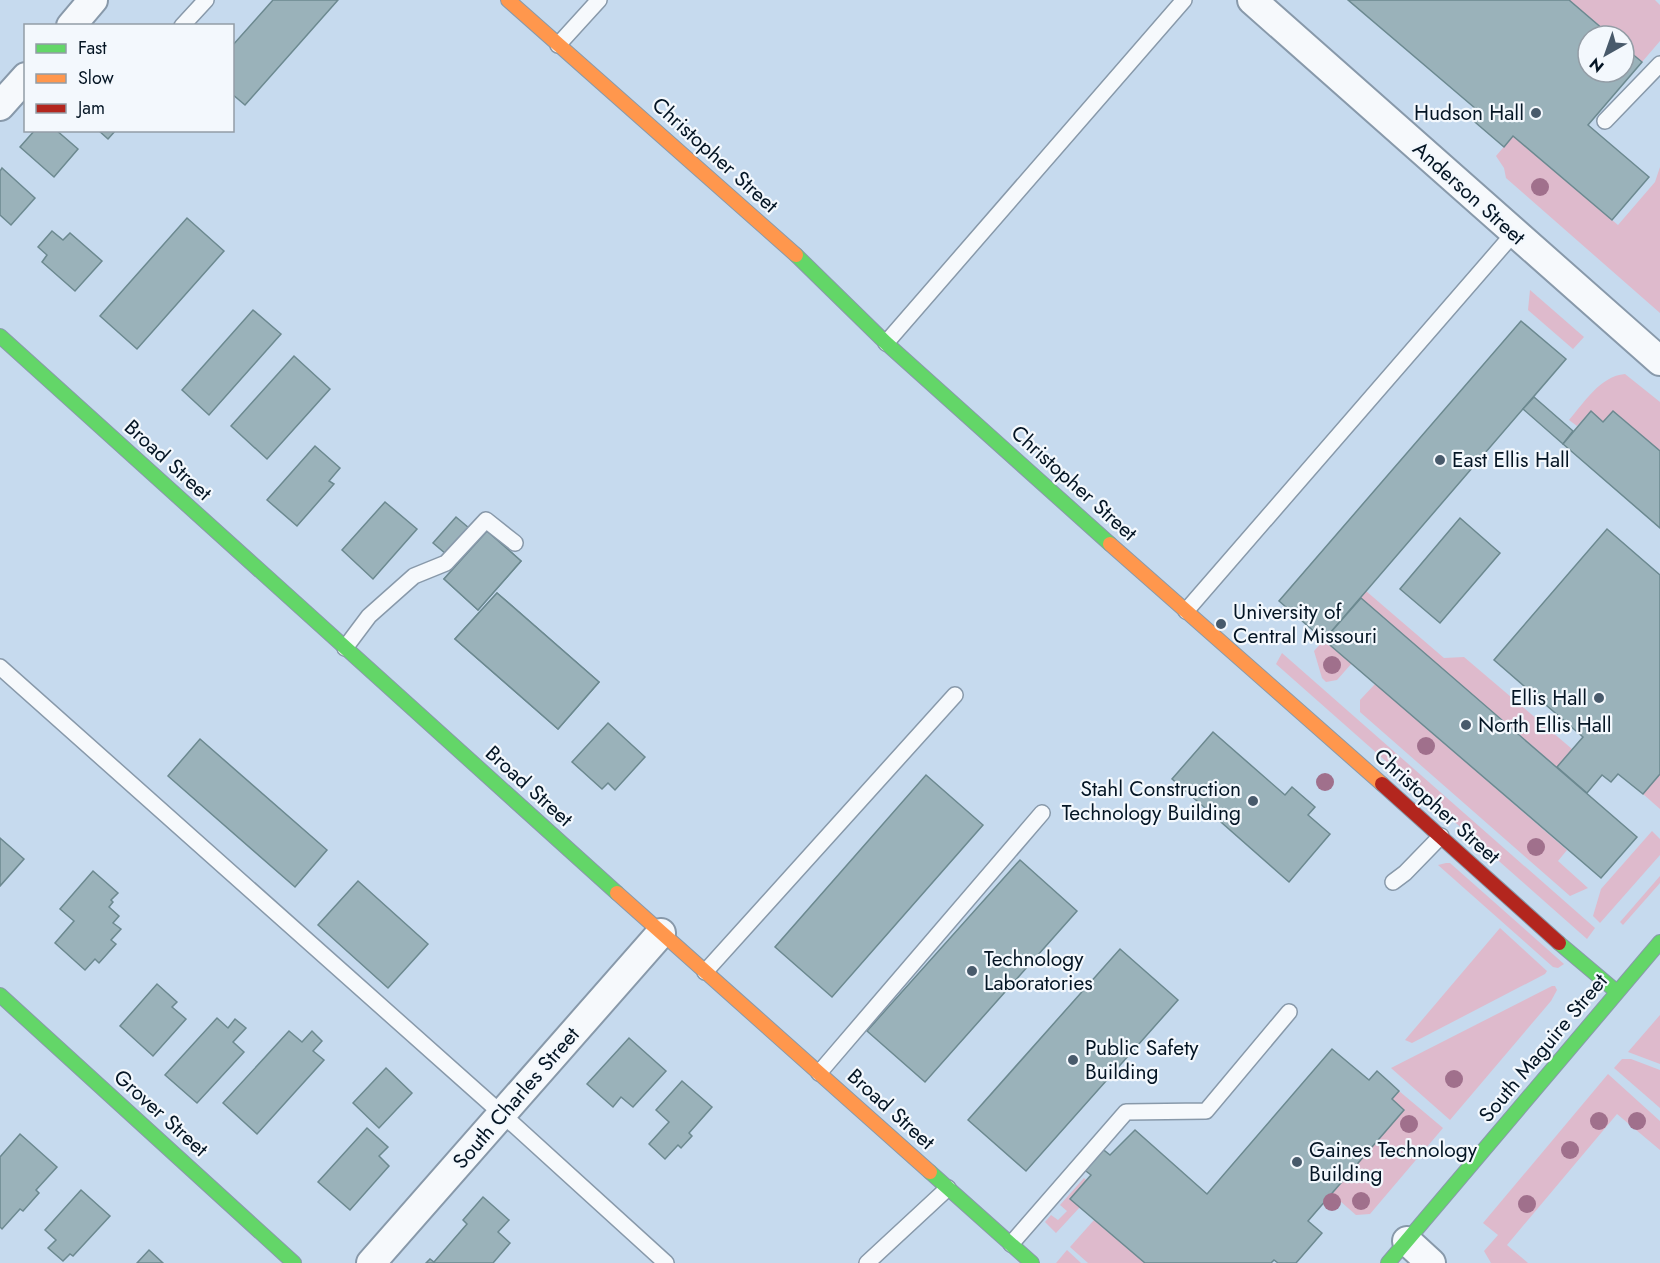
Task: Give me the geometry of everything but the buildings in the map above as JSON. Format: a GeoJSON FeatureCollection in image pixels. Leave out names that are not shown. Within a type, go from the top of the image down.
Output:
{"type":"FeatureCollection","features":[{"type":"Feature","properties":{"kind":"street"},"geometry":{"type":"LineString","coordinates":[[73,24],[93,0]]}},
{"type":"Feature","properties":{"kind":"street","name":"Christopher Street"},"geometry":{"type":"LineString","coordinates":[[508,0],[808,266],[886,342],[1186,611],[1580,962],[1617,992]]}},
{"type":"Feature","properties":{"kind":"street","name":"Anderson Street"},"geometry":{"type":"LineString","coordinates":[[1252,0],[1660,361]]}},
{"type":"Feature","properties":{"kind":"street"},"geometry":{"type":"LineString","coordinates":[[0,106],[24,79]]}},
{"type":"Feature","properties":{"kind":"street","name":"Broad Street"},"geometry":{"type":"LineString","coordinates":[[0,336],[661,933],[1032,1263]]}},
{"type":"Feature","properties":{"kind":"street","name":"South Charles Street"},"geometry":{"type":"LineString","coordinates":[[371,1263],[661,933]]}},
{"type":"Feature","properties":{"kind":"street","name":"South Maguire Street"},"geometry":{"type":"LineString","coordinates":[[1388,1263],[1660,942]]}},
{"type":"Feature","properties":{"kind":"street","name":"Grover Street"},"geometry":{"type":"LineString","coordinates":[[0,995],[294,1263]]}},
{"type":"Feature","properties":{"kind":"street"},"geometry":{"type":"LineString","coordinates":[[1407,1242],[1431,1263]]}},
{"type":"Feature","properties":{"kind":"lane"},"geometry":{"type":"LineString","coordinates":[[184,24],[206,0]]}},
{"type":"Feature","properties":{"kind":"lane"},"geometry":{"type":"LineString","coordinates":[[558,45],[599,0]]}},
{"type":"Feature","properties":{"kind":"lane"},"geometry":{"type":"LineString","coordinates":[[886,342],[1184,0]]}},
{"type":"Feature","properties":{"kind":"lane"},"geometry":{"type":"LineString","coordinates":[[1605,121],[1660,64]]}},
{"type":"Feature","properties":{"kind":"lane"},"geometry":{"type":"LineString","coordinates":[[1186,611],[1514,233]]}},
{"type":"Feature","properties":{"kind":"lane"},"geometry":{"type":"LineString","coordinates":[[345,648],[369,616],[414,576],[446,563],[486,520],[515,543]]}},
{"type":"Feature","properties":{"kind":"lane"},"geometry":{"type":"LineString","coordinates":[[0,667],[666,1263]]}},
{"type":"Feature","properties":{"kind":"lane"},"geometry":{"type":"LineString","coordinates":[[705,972],[955,695]]}},
{"type":"Feature","properties":{"kind":"lane"},"geometry":{"type":"LineString","coordinates":[[819,1073],[1042,813]]}},
{"type":"Feature","properties":{"kind":"lane"},"geometry":{"type":"LineString","coordinates":[[1393,882],[1405,873],[1441,836]]}},
{"type":"Feature","properties":{"kind":"lane"},"geometry":{"type":"LineString","coordinates":[[1011,1244],[1126,1112],[1206,1111],[1289,1012]]}},
{"type":"Feature","properties":{"kind":"lane"},"geometry":{"type":"LineString","coordinates":[[867,1263],[948,1188]]}},
{"type":"Feature","properties":{"kind":"shaded area"},"geometry":{"type":"Polygon","coordinates":[[[1569,0],[1655,0],[1660,5],[1660,41],[1642,62],[1636,57],[1636,24],[1597,24],[1569,0]]]}},
{"type":"Feature","properties":{"kind":"shaded area"},"geometry":{"type":"Polygon","coordinates":[[[1513,136],[1618,225],[1655,182],[1660,167],[1660,313],[1506,178],[1504,168],[1496,156],[1513,136]]]}},
{"type":"Feature","properties":{"kind":"shaded area"},"geometry":{"type":"Polygon","coordinates":[[[1530,290],[1584,337],[1573,349],[1528,310],[1530,290]]]}},
{"type":"Feature","properties":{"kind":"shaded area"},"geometry":{"type":"Polygon","coordinates":[[[1625,374],[1660,402],[1660,451],[1613,411],[1603,422],[1591,411],[1577,426],[1569,420],[1600,385],[1625,374]]]}},
{"type":"Feature","properties":{"kind":"shaded area"},"geometry":{"type":"Polygon","coordinates":[[[1366,591],[1444,658],[1464,657],[1572,749],[1557,767],[1361,598],[1366,591]]]}},
{"type":"Feature","properties":{"kind":"shaded area"},"geometry":{"type":"Polygon","coordinates":[[[1324,640],[1352,663],[1337,680],[1326,682],[1322,678],[1314,651],[1324,640]]]}},
{"type":"Feature","properties":{"kind":"shaded area"},"geometry":{"type":"Polygon","coordinates":[[[1282,653],[1595,928],[1587,939],[1276,664],[1282,653]]]}},
{"type":"Feature","properties":{"kind":"shaded area"},"geometry":{"type":"Polygon","coordinates":[[[1375,684],[1567,850],[1558,861],[1588,888],[1570,896],[1360,712],[1360,700],[1375,684]]]}},
{"type":"Feature","properties":{"kind":"shaded area"},"geometry":{"type":"Polygon","coordinates":[[[1660,774],[1660,809],[1643,794],[1660,774]]]}},
{"type":"Feature","properties":{"kind":"shaded area"},"geometry":{"type":"Polygon","coordinates":[[[1652,831],[1660,839],[1660,855],[1600,923],[1593,916],[1601,889],[1652,831]]]}},
{"type":"Feature","properties":{"kind":"shaded area"},"geometry":{"type":"Polygon","coordinates":[[[1450,863],[1564,964],[1558,968],[1553,967],[1438,865],[1450,863]]]}},
{"type":"Feature","properties":{"kind":"shaded area"},"geometry":{"type":"Polygon","coordinates":[[[1660,876],[1660,883],[1623,925],[1620,922],[1660,876]]]}},
{"type":"Feature","properties":{"kind":"shaded area"},"geometry":{"type":"Polygon","coordinates":[[[1500,928],[1547,971],[1545,974],[1412,1043],[1405,1040],[1500,928]]]}},
{"type":"Feature","properties":{"kind":"shaded area"},"geometry":{"type":"Polygon","coordinates":[[[1555,986],[1557,990],[1551,1001],[1450,1120],[1391,1068],[1555,986]]]}},
{"type":"Feature","properties":{"kind":"shaded area"},"geometry":{"type":"Polygon","coordinates":[[[1660,1015],[1660,1064],[1628,1052],[1660,1015]]]}},
{"type":"Feature","properties":{"kind":"shaded area"},"geometry":{"type":"Polygon","coordinates":[[[1622,1059],[1631,1059],[1660,1070],[1660,1108],[1614,1068],[1622,1059]]]}},
{"type":"Feature","properties":{"kind":"shaded area"},"geometry":{"type":"Polygon","coordinates":[[[1608,1074],[1660,1121],[1660,1150],[1617,1114],[1507,1245],[1528,1263],[1491,1263],[1484,1251],[1498,1235],[1483,1223],[1608,1074]]]}},
{"type":"Feature","properties":{"kind":"shaded area"},"geometry":{"type":"Polygon","coordinates":[[[1399,1091],[1443,1128],[1370,1214],[1356,1215],[1332,1194],[1403,1110],[1392,1099],[1399,1091]]]}},
{"type":"Feature","properties":{"kind":"shaded area"},"geometry":{"type":"Polygon","coordinates":[[[1084,1178],[1086,1180],[1070,1199],[1080,1207],[1056,1233],[1045,1222],[1051,1215],[1058,1220],[1067,1211],[1060,1205],[1084,1178]]]}},
{"type":"Feature","properties":{"kind":"shaded area"},"geometry":{"type":"Polygon","coordinates":[[[1094,1220],[1145,1263],[1088,1263],[1070,1247],[1094,1220]]]}},
{"type":"Feature","properties":{"kind":"shaded area"},"geometry":{"type":"Polygon","coordinates":[[[1067,1250],[1081,1263],[1056,1263],[1067,1250]]]}},
{"type":"Feature","properties":{"kind":"traffic: fast"},"geometry":{"type":"LineString","coordinates":[[796,255],[886,343],[1110,544]]}},
{"type":"Feature","properties":{"kind":"traffic: fast"},"geometry":{"type":"LineString","coordinates":[[0,336],[617,893]]}},
{"type":"Feature","properties":{"kind":"traffic: fast"},"geometry":{"type":"LineString","coordinates":[[1388,1263],[1660,942]]}},
{"type":"Feature","properties":{"kind":"traffic: fast"},"geometry":{"type":"LineString","coordinates":[[1559,943],[1617,992]]}},
{"type":"Feature","properties":{"kind":"traffic: fast"},"geometry":{"type":"LineString","coordinates":[[0,995],[294,1263]]}},
{"type":"Feature","properties":{"kind":"traffic: fast"},"geometry":{"type":"LineString","coordinates":[[930,1172],[1032,1263]]}},
{"type":"Feature","properties":{"kind":"traffic: slow"},"geometry":{"type":"LineString","coordinates":[[508,0],[796,255]]}},
{"type":"Feature","properties":{"kind":"traffic: slow"},"geometry":{"type":"LineString","coordinates":[[1110,544],[1382,784]]}},
{"type":"Feature","properties":{"kind":"traffic: slow"},"geometry":{"type":"LineString","coordinates":[[617,893],[930,1172]]}},
{"type":"Feature","properties":{"kind":"traffic: jam"},"geometry":{"type":"LineString","coordinates":[[1382,784],[1559,943]]}},
{"type":"Feature","properties":{"kind":"place","name":"Hudson Hall"},"geometry":{"type":"Point","coordinates":[1536,113]}},
{"type":"Feature","properties":{"kind":"place","name":"East Ellis Hall"},"geometry":{"type":"Point","coordinates":[1440,460]}},
{"type":"Feature","properties":{"kind":"place","name":"University of Central Missouri"},"geometry":{"type":"Point","coordinates":[1221,624]}},
{"type":"Feature","properties":{"kind":"place","name":"Ellis Hall"},"geometry":{"type":"Point","coordinates":[1599,698]}},
{"type":"Feature","properties":{"kind":"place","name":"North Ellis Hall"},"geometry":{"type":"Point","coordinates":[1466,725]}},
{"type":"Feature","properties":{"kind":"place","name":"Stahl Construction Technology Building"},"geometry":{"type":"Point","coordinates":[1253,801]}},
{"type":"Feature","properties":{"kind":"place","name":"Technology Laboratories"},"geometry":{"type":"Point","coordinates":[972,971]}},
{"type":"Feature","properties":{"kind":"place","name":"Public Safety Building"},"geometry":{"type":"Point","coordinates":[1073,1060]}},
{"type":"Feature","properties":{"kind":"place","name":"Gaines Technology Building"},"geometry":{"type":"Point","coordinates":[1297,1162]}}]}
